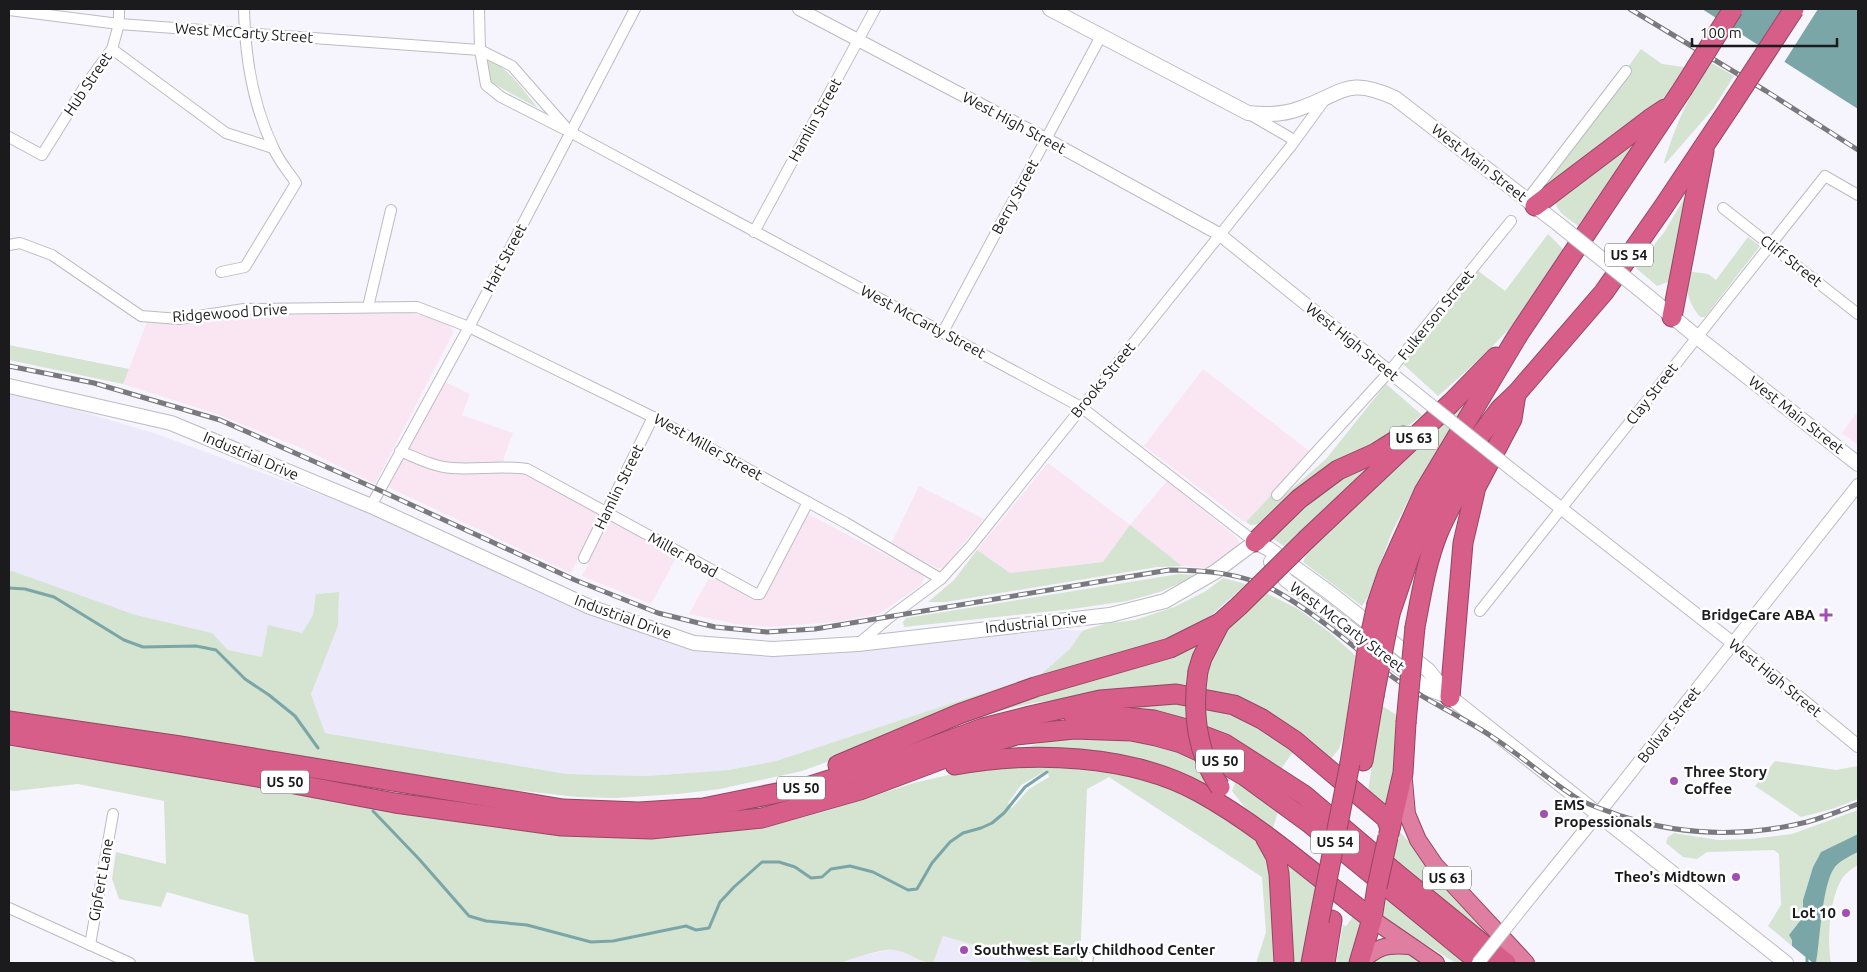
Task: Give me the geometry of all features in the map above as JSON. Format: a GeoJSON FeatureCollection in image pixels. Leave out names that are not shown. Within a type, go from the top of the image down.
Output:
{"type":"FeatureCollection","features":[{"type":"Feature","properties":{"kind":"highway","name":"US 54"},"geometry":{"type":"LineString","coordinates":[[1311,963],[1326,921],[1384,609],[1388,572],[1424,492],[1518,335],[1677,97],[1733,9]]}},
{"type":"Feature","properties":{"kind":"highway","name":"US 54"},"geometry":{"type":"LineString","coordinates":[[1384,609],[1427,516],[1447,480],[1500,409],[1516,394],[1604,292],[1706,143],[1794,9]]}},
{"type":"Feature","properties":{"kind":"highway"},"geometry":{"type":"LineString","coordinates":[[1531,203],[1650,119],[1677,97]]}},
{"type":"Feature","properties":{"kind":"highway"},"geometry":{"type":"LineString","coordinates":[[1672,317],[1706,143]]}},
{"type":"Feature","properties":{"kind":"highway","name":"US 63"},"geometry":{"type":"LineString","coordinates":[[1436,963],[1372,919],[1249,823],[1210,773],[1199,745],[1195,708],[1198,671],[1202,658],[1220,622],[1451,403],[1518,335]]}},
{"type":"Feature","properties":{"kind":"highway"},"geometry":{"type":"LineString","coordinates":[[1450,697],[1463,542],[1476,487],[1512,419],[1516,394]]}},
{"type":"Feature","properties":{"kind":"highway","name":"US 63"},"geometry":{"type":"LineString","coordinates":[[1516,394],[1460,488],[1438,534],[1424,581],[1415,628],[1403,773],[1407,814],[1418,840],[1435,865],[1526,963]]}},
{"type":"Feature","properties":{"kind":"highway"},"geometry":{"type":"LineString","coordinates":[[1255,542],[1299,499],[1338,470],[1388,446],[1451,403]]}},
{"type":"Feature","properties":{"kind":"highway"},"geometry":{"type":"LineString","coordinates":[[724,805],[861,756],[959,714],[1034,687],[1170,648],[1220,622]]}},
{"type":"Feature","properties":{"kind":"highway"},"geometry":{"type":"LineString","coordinates":[[1030,716],[1100,700],[1168,694],[1234,705],[1262,719],[1295,741],[1386,818],[1389,832]]}},
{"type":"Feature","properties":{"kind":"highway","name":"US 50"},"geometry":{"type":"LineString","coordinates":[[9,721],[563,809],[639,812],[704,808],[808,787],[918,752],[983,728],[1030,716],[1092,714],[1154,720],[1225,744],[1304,795],[1506,963]]}},
{"type":"Feature","properties":{"kind":"highway","name":"US 50"},"geometry":{"type":"LineString","coordinates":[[9,735],[257,777],[395,803],[562,826],[652,829],[762,818],[860,790],[956,754],[1016,735],[1074,729],[1131,731],[1181,744],[1214,758],[1245,776],[1308,822],[1479,963]]}},
{"type":"Feature","properties":{"kind":"highway"},"geometry":{"type":"LineString","coordinates":[[902,774],[985,759],[1036,756],[1093,761],[1144,769],[1197,791],[1249,823]]}},
{"type":"Feature","properties":{"kind":"highway"},"geometry":{"type":"LineString","coordinates":[[1359,963],[1372,919],[1377,887],[1403,773]]}},
{"type":"Feature","properties":{"kind":"highway"},"geometry":{"type":"LineString","coordinates":[[1265,835],[1276,857],[1279,874],[1284,963]]}},
{"type":"Feature","properties":{"kind":"highway","name":"US 54"},"geometry":{"type":"LineString","coordinates":[[1325,963],[1326,921]]}},
{"type":"Feature","properties":{"kind":"highway"},"geometry":{"type":"LineString","coordinates":[[1359,963],[1381,947],[1409,946]]}},
{"type":"Feature","properties":{"kind":"main road","name":"West Main Street"},"geometry":{"type":"LineString","coordinates":[[1050,9],[1248,113],[1266,115],[1300,109],[1344,88],[1361,87],[1376,89],[1396,98],[1557,223],[1672,317],[1858,464]]}},
{"type":"Feature","properties":{"kind":"main road","name":"Industrial Drive"},"geometry":{"type":"LineString","coordinates":[[9,386],[171,423],[370,506],[590,607],[694,643],[773,650],[858,644],[1110,615],[1165,600],[1216,572],[1255,542]]}},
{"type":"Feature","properties":{"kind":"main road","name":"West McCarty Street"},"geometry":{"type":"LineString","coordinates":[[1255,542],[1338,599],[1428,670],[1450,697],[1786,963]]}},
{"type":"Feature","properties":{"kind":"street","name":"Hub Street"},"geometry":{"type":"LineString","coordinates":[[9,138],[42,155],[84,86],[112,49],[119,24],[119,9]]}},
{"type":"Feature","properties":{"kind":"street"},"geometry":{"type":"LineString","coordinates":[[221,272],[245,267],[296,183],[273,148],[256,103],[245,33],[244,9]]}},
{"type":"Feature","properties":{"kind":"street"},"geometry":{"type":"LineString","coordinates":[[479,9],[480,50]]}},
{"type":"Feature","properties":{"kind":"street","name":"Hart Street"},"geometry":{"type":"LineString","coordinates":[[370,506],[469,327],[635,9]]}},
{"type":"Feature","properties":{"kind":"street","name":"West High Street"},"geometry":{"type":"LineString","coordinates":[[799,9],[1046,139],[1219,234],[1858,746]]}},
{"type":"Feature","properties":{"kind":"street","name":"Hamlin Street"},"geometry":{"type":"LineString","coordinates":[[754,232],[875,9]]}},
{"type":"Feature","properties":{"kind":"street","name":"West McCarty Street"},"geometry":{"type":"LineString","coordinates":[[9,10],[119,24],[480,50],[512,66],[570,132]]}},
{"type":"Feature","properties":{"kind":"street","name":"Berry Street"},"geometry":{"type":"LineString","coordinates":[[943,332],[1101,36]]}},
{"type":"Feature","properties":{"kind":"street"},"geometry":{"type":"LineString","coordinates":[[112,49],[226,133],[273,148]]}},
{"type":"Feature","properties":{"kind":"street","name":"West McCarty Street"},"geometry":{"type":"LineString","coordinates":[[480,50],[486,85],[501,97],[570,132],[1081,406],[1255,542]]}},
{"type":"Feature","properties":{"kind":"street"},"geometry":{"type":"LineString","coordinates":[[1531,203],[1626,71]]}},
{"type":"Feature","properties":{"kind":"street","name":"Brooks Street"},"geometry":{"type":"LineString","coordinates":[[858,644],[940,579],[970,546],[1327,96]]}},
{"type":"Feature","properties":{"kind":"street"},"geometry":{"type":"LineString","coordinates":[[1248,113],[1294,140]]}},
{"type":"Feature","properties":{"kind":"street","name":"Clay Street"},"geometry":{"type":"LineString","coordinates":[[1480,611],[1825,176],[1858,195]]}},
{"type":"Feature","properties":{"kind":"street","name":"Cliff Street"},"geometry":{"type":"LineString","coordinates":[[1723,208],[1858,314]]}},
{"type":"Feature","properties":{"kind":"street"},"geometry":{"type":"LineString","coordinates":[[368,307],[391,210]]}},
{"type":"Feature","properties":{"kind":"street","name":"Fulkerson Street"},"geometry":{"type":"LineString","coordinates":[[1277,495],[1389,372],[1511,221]]}},
{"type":"Feature","properties":{"kind":"street","name":"Ridgewood Drive"},"geometry":{"type":"LineString","coordinates":[[9,245],[20,243],[52,255],[141,316],[179,319],[244,309],[417,307],[469,327]]}},
{"type":"Feature","properties":{"kind":"street","name":"West Miller Street"},"geometry":{"type":"LineString","coordinates":[[469,327],[653,417],[808,502],[940,579]]}},
{"type":"Feature","properties":{"kind":"street","name":"Hamlin Street"},"geometry":{"type":"LineString","coordinates":[[584,558],[653,417]]}},
{"type":"Feature","properties":{"kind":"street"},"geometry":{"type":"LineString","coordinates":[[400,451],[437,465],[452,468],[492,467],[527,469],[607,513]]}},
{"type":"Feature","properties":{"kind":"street","name":"Bolivar Street"},"geometry":{"type":"LineString","coordinates":[[1479,963],[1858,485]]}},
{"type":"Feature","properties":{"kind":"street","name":"Miller Road"},"geometry":{"type":"LineString","coordinates":[[607,513],[756,594],[760,594],[808,502]]}},
{"type":"Feature","properties":{"kind":"street","name":"Gipfert Lane"},"geometry":{"type":"LineString","coordinates":[[90,945],[113,814]]}},
{"type":"Feature","properties":{"kind":"street"},"geometry":{"type":"LineString","coordinates":[[9,908],[130,963]]}},
{"type":"Feature","properties":{"kind":"shaded area"},"geometry":{"type":"Polygon","coordinates":[[[1702,9],[1858,9],[1858,109],[1702,9]]]}},
{"type":"Feature","properties":{"kind":"shaded area"},"geometry":{"type":"Polygon","coordinates":[[[1641,49],[1662,64],[1684,67],[1670,90],[1654,108],[1543,189],[1540,188],[1641,49]]]}},
{"type":"Feature","properties":{"kind":"shaded area"},"geometry":{"type":"Polygon","coordinates":[[[488,60],[509,73],[538,108],[492,83],[489,79],[488,60]]]}},
{"type":"Feature","properties":{"kind":"shaded area"},"geometry":{"type":"Polygon","coordinates":[[[1710,62],[1734,76],[1713,109],[1665,164],[1668,149],[1678,123],[1710,62]]]}},
{"type":"Feature","properties":{"kind":"shaded area"},"geometry":{"type":"Polygon","coordinates":[[[1647,126],[1578,226],[1560,212],[1556,201],[1647,126]]]}},
{"type":"Feature","properties":{"kind":"shaded area"},"geometry":{"type":"Polygon","coordinates":[[[1690,188],[1673,276],[1668,282],[1657,286],[1636,268],[1665,231],[1690,188]]]}},
{"type":"Feature","properties":{"kind":"shaded area"},"geometry":{"type":"Polygon","coordinates":[[[1548,234],[1565,251],[1529,303],[1506,332],[1438,396],[1403,364],[1477,270],[1505,291],[1548,234]]]}},
{"type":"Feature","properties":{"kind":"shaded area"},"geometry":{"type":"Polygon","coordinates":[[[1748,237],[1760,246],[1705,317],[1700,317],[1688,296],[1686,271],[1708,274],[1716,280],[1748,237]]]}},
{"type":"Feature","properties":{"kind":"shaded area"},"geometry":{"type":"Polygon","coordinates":[[[411,313],[430,317],[449,325],[453,333],[375,484],[306,450],[214,413],[123,384],[147,322],[174,324],[254,315],[411,313]]]}},
{"type":"Feature","properties":{"kind":"shaded area"},"geometry":{"type":"Polygon","coordinates":[[[9,345],[129,369],[123,384],[9,360],[9,345]]]}},
{"type":"Feature","properties":{"kind":"shaded area"},"geometry":{"type":"Polygon","coordinates":[[[1203,369],[1313,454],[1246,522],[1144,446],[1203,369]]]}},
{"type":"Feature","properties":{"kind":"shaded area"},"geometry":{"type":"Polygon","coordinates":[[[445,382],[470,394],[462,415],[513,433],[504,457],[503,470],[515,471],[551,485],[600,514],[571,573],[388,487],[445,382]]]}},
{"type":"Feature","properties":{"kind":"shaded area"},"geometry":{"type":"Polygon","coordinates":[[[1386,384],[1422,415],[1400,432],[1261,524],[1251,525],[1246,522],[1272,494],[1280,499],[1326,459],[1386,384]]]}},
{"type":"Feature","properties":{"kind":"shaded area"},"geometry":{"type":"Polygon","coordinates":[[[9,390],[157,434],[374,514],[541,592],[629,628],[697,647],[1051,629],[1082,631],[1070,649],[1041,674],[776,761],[729,770],[647,776],[567,774],[325,733],[311,694],[338,626],[339,592],[316,594],[314,615],[302,633],[262,657],[228,650],[211,633],[136,615],[12,571],[9,572],[9,390]]]}},
{"type":"Feature","properties":{"kind":"shaded area"},"geometry":{"type":"Polygon","coordinates":[[[1468,401],[1465,410],[1438,449],[1414,489],[1392,532],[1368,597],[1362,606],[1303,562],[1313,540],[1462,403],[1468,401]]]}},
{"type":"Feature","properties":{"kind":"shaded area"},"geometry":{"type":"Polygon","coordinates":[[[1858,411],[1858,445],[1842,433],[1858,411]]]}},
{"type":"Feature","properties":{"kind":"shaded area"},"geometry":{"type":"Polygon","coordinates":[[[1380,456],[1285,547],[1271,537],[1311,495],[1380,456]]]}},
{"type":"Feature","properties":{"kind":"shaded area"},"geometry":{"type":"Polygon","coordinates":[[[1048,463],[1130,525],[1167,481],[1236,537],[1240,543],[1238,549],[1209,568],[1182,566],[1130,526],[1103,562],[1010,573],[977,550],[1048,463]]]}},
{"type":"Feature","properties":{"kind":"shaded area"},"geometry":{"type":"Polygon","coordinates":[[[919,486],[984,519],[945,566],[941,568],[937,568],[891,544],[919,486]]]}},
{"type":"Feature","properties":{"kind":"shaded area"},"geometry":{"type":"Polygon","coordinates":[[[806,513],[924,575],[921,585],[879,614],[835,622],[769,627],[736,624],[689,614],[711,574],[753,598],[806,513]]]}},
{"type":"Feature","properties":{"kind":"shaded area"},"geometry":{"type":"Polygon","coordinates":[[[609,521],[613,521],[677,556],[651,604],[582,576],[609,521]]]}},
{"type":"Feature","properties":{"kind":"shaded area"},"geometry":{"type":"Polygon","coordinates":[[[1130,525],[1182,566],[1157,567],[946,602],[928,602],[954,580],[977,550],[1010,573],[1103,562],[1130,525]]]}},
{"type":"Feature","properties":{"kind":"shaded area"},"geometry":{"type":"Polygon","coordinates":[[[12,571],[136,615],[212,633],[228,650],[262,657],[268,625],[302,633],[313,615],[316,594],[339,592],[338,626],[311,694],[325,733],[567,774],[647,776],[729,770],[776,761],[1041,674],[1070,649],[1082,631],[1104,624],[1135,620],[1174,607],[1206,591],[1223,578],[1246,584],[1214,613],[1187,632],[802,771],[720,789],[615,798],[577,797],[487,787],[9,711],[9,572],[12,571]]]}},
{"type":"Feature","properties":{"kind":"shaded area"},"geometry":{"type":"Polygon","coordinates":[[[1179,574],[1198,575],[1160,592],[1127,601],[1072,609],[904,627],[903,622],[906,618],[1179,574]]]}},
{"type":"Feature","properties":{"kind":"shaded area"},"geometry":{"type":"Polygon","coordinates":[[[1262,591],[1298,609],[1329,632],[1356,656],[1344,733],[1339,749],[1330,760],[1202,690],[1204,673],[1227,625],[1262,591]]]}},
{"type":"Feature","properties":{"kind":"shaded area"},"geometry":{"type":"Polygon","coordinates":[[[1201,639],[1188,688],[1118,691],[1033,703],[969,718],[1201,639]]]}},
{"type":"Feature","properties":{"kind":"shaded area"},"geometry":{"type":"Polygon","coordinates":[[[1167,698],[1245,716],[1295,749],[1281,769],[1247,748],[1153,711],[1117,706],[1167,698]]]}},
{"type":"Feature","properties":{"kind":"shaded area"},"geometry":{"type":"Polygon","coordinates":[[[1381,705],[1398,716],[1391,812],[1368,792],[1381,705]]]}},
{"type":"Feature","properties":{"kind":"shaded area"},"geometry":{"type":"Polygon","coordinates":[[[1088,738],[1144,744],[1199,760],[1217,797],[1189,782],[1007,751],[1050,741],[1088,738]]]}},
{"type":"Feature","properties":{"kind":"shaded area"},"geometry":{"type":"Polygon","coordinates":[[[9,746],[285,791],[666,836],[716,833],[774,825],[826,811],[914,783],[965,771],[1035,765],[1098,770],[1152,782],[1191,798],[1256,837],[1272,862],[1278,963],[1256,963],[1266,932],[1262,877],[1109,777],[1087,789],[1080,963],[1037,963],[943,936],[933,963],[928,963],[900,951],[883,950],[841,963],[260,963],[254,961],[248,915],[167,892],[161,907],[119,899],[112,879],[116,852],[166,864],[164,801],[78,784],[9,790],[9,746]],[[1047,770],[1021,785],[1008,803],[1012,808],[1029,789],[1049,777],[1047,770]]]}},
{"type":"Feature","properties":{"kind":"shaded area"},"geometry":{"type":"Polygon","coordinates":[[[1775,761],[1836,770],[1858,766],[1858,799],[1832,809],[1801,817],[1755,786],[1775,761]]]}},
{"type":"Feature","properties":{"kind":"shaded area"},"geometry":{"type":"Polygon","coordinates":[[[1237,778],[1279,809],[1272,831],[1246,809],[1232,791],[1237,778]]]}},
{"type":"Feature","properties":{"kind":"shaded area"},"geometry":{"type":"Polygon","coordinates":[[[1858,810],[1858,834],[1821,852],[1813,867],[1803,900],[1803,917],[1789,935],[1793,940],[1792,946],[1768,926],[1781,905],[1779,854],[1774,850],[1707,852],[1697,859],[1683,857],[1666,843],[1668,837],[1674,833],[1718,840],[1751,839],[1792,834],[1858,810]]]}},
{"type":"Feature","properties":{"kind":"shaded area"},"geometry":{"type":"Polygon","coordinates":[[[1398,830],[1492,932],[1487,938],[1391,859],[1398,830]]]}},
{"type":"Feature","properties":{"kind":"shaded area"},"geometry":{"type":"Polygon","coordinates":[[[1858,834],[1858,852],[1846,858],[1835,867],[1827,886],[1816,963],[1813,963],[1792,946],[1792,940],[1789,935],[1803,917],[1803,900],[1813,867],[1821,852],[1858,834]]]}},
{"type":"Feature","properties":{"kind":"shaded area"},"geometry":{"type":"Polygon","coordinates":[[[1858,852],[1858,865],[1843,877],[1838,886],[1832,907],[1829,931],[1831,963],[1816,963],[1824,899],[1831,875],[1840,862],[1858,852]]]}},
{"type":"Feature","properties":{"kind":"shaded area"},"geometry":{"type":"Polygon","coordinates":[[[1285,856],[1316,885],[1302,963],[1288,963],[1285,856]]]}},
{"type":"Feature","properties":{"kind":"shaded area"},"geometry":{"type":"Polygon","coordinates":[[[1383,892],[1466,963],[1456,963],[1379,916],[1383,892]]]}},
{"type":"Feature","properties":{"kind":"shaded area"},"geometry":{"type":"Polygon","coordinates":[[[1355,914],[1364,921],[1351,963],[1336,963],[1343,925],[1346,926],[1355,914]]]}},
{"type":"Feature","properties":{"kind":"shaded area","name":"Southwest Early Childhood Center"},"geometry":{"type":"Polygon","coordinates":[[[943,936],[1037,963],[933,963],[943,936]]]}},
{"type":"Feature","properties":{"kind":"shaded area"},"geometry":{"type":"Polygon","coordinates":[[[1400,948],[1429,963],[1364,963],[1400,948]]]}},
{"type":"Feature","properties":{"kind":"shaded area"},"geometry":{"type":"Polygon","coordinates":[[[895,949],[927,963],[841,963],[858,956],[895,949]]]}},
{"type":"Feature","properties":{"kind":"pier"},"geometry":{"type":"Polygon","coordinates":[[[1782,9],[1818,9],[1783,64],[1757,47],[1782,9]]]}},
{"type":"Feature","properties":{"kind":"waterway"},"geometry":{"type":"LineString","coordinates":[[9,588],[25,589],[54,597],[124,640],[143,647],[196,646],[216,650],[245,679],[295,716],[318,748]]}},
{"type":"Feature","properties":{"kind":"waterway"},"geometry":{"type":"LineString","coordinates":[[373,811],[419,859],[469,916],[486,921],[527,925],[591,942],[613,941],[686,926],[696,930],[709,928],[720,902],[762,862],[779,862],[795,867],[811,878],[822,877],[831,869],[850,866],[873,872],[908,890],[917,889],[932,863],[950,842],[963,833],[992,823],[1004,813],[1025,787],[1047,772]]}},
{"type":"Feature","properties":{"kind":"waterway"},"geometry":{"type":"LineString","coordinates":[[1807,954],[1807,963]]}},
{"type":"Feature","properties":{"kind":"railway"},"geometry":{"type":"LineString","coordinates":[[1630,9],[1766,91],[1858,150]]}},
{"type":"Feature","properties":{"kind":"railway"},"geometry":{"type":"LineString","coordinates":[[9,366],[94,383],[220,420],[379,490],[575,580],[658,613],[715,627],[767,632],[815,629],[1169,570],[1236,576],[1262,584],[1289,599],[1318,618],[1386,672],[1424,698],[1491,736],[1575,797],[1598,808],[1644,823],[1667,827],[1691,831],[1737,832],[1784,827],[1807,822],[1858,804]]}},
{"type":"Feature","properties":{"kind":"place","name":"BridgeCare ABA"},"geometry":{"type":"Point","coordinates":[1826,615]}},
{"type":"Feature","properties":{"kind":"place","name":"Three Story Coffee"},"geometry":{"type":"Point","coordinates":[1674,781]}},
{"type":"Feature","properties":{"kind":"place","name":"EMS Propessionals"},"geometry":{"type":"Point","coordinates":[1544,814]}},
{"type":"Feature","properties":{"kind":"place","name":"Theo's Midtown"},"geometry":{"type":"Point","coordinates":[1736,877]}},
{"type":"Feature","properties":{"kind":"place","name":"Lot 10"},"geometry":{"type":"Point","coordinates":[1846,913]}},
{"type":"Feature","properties":{"kind":"place","name":"Southwest Early Childhood Center"},"geometry":{"type":"Point","coordinates":[964,950]}}]}
